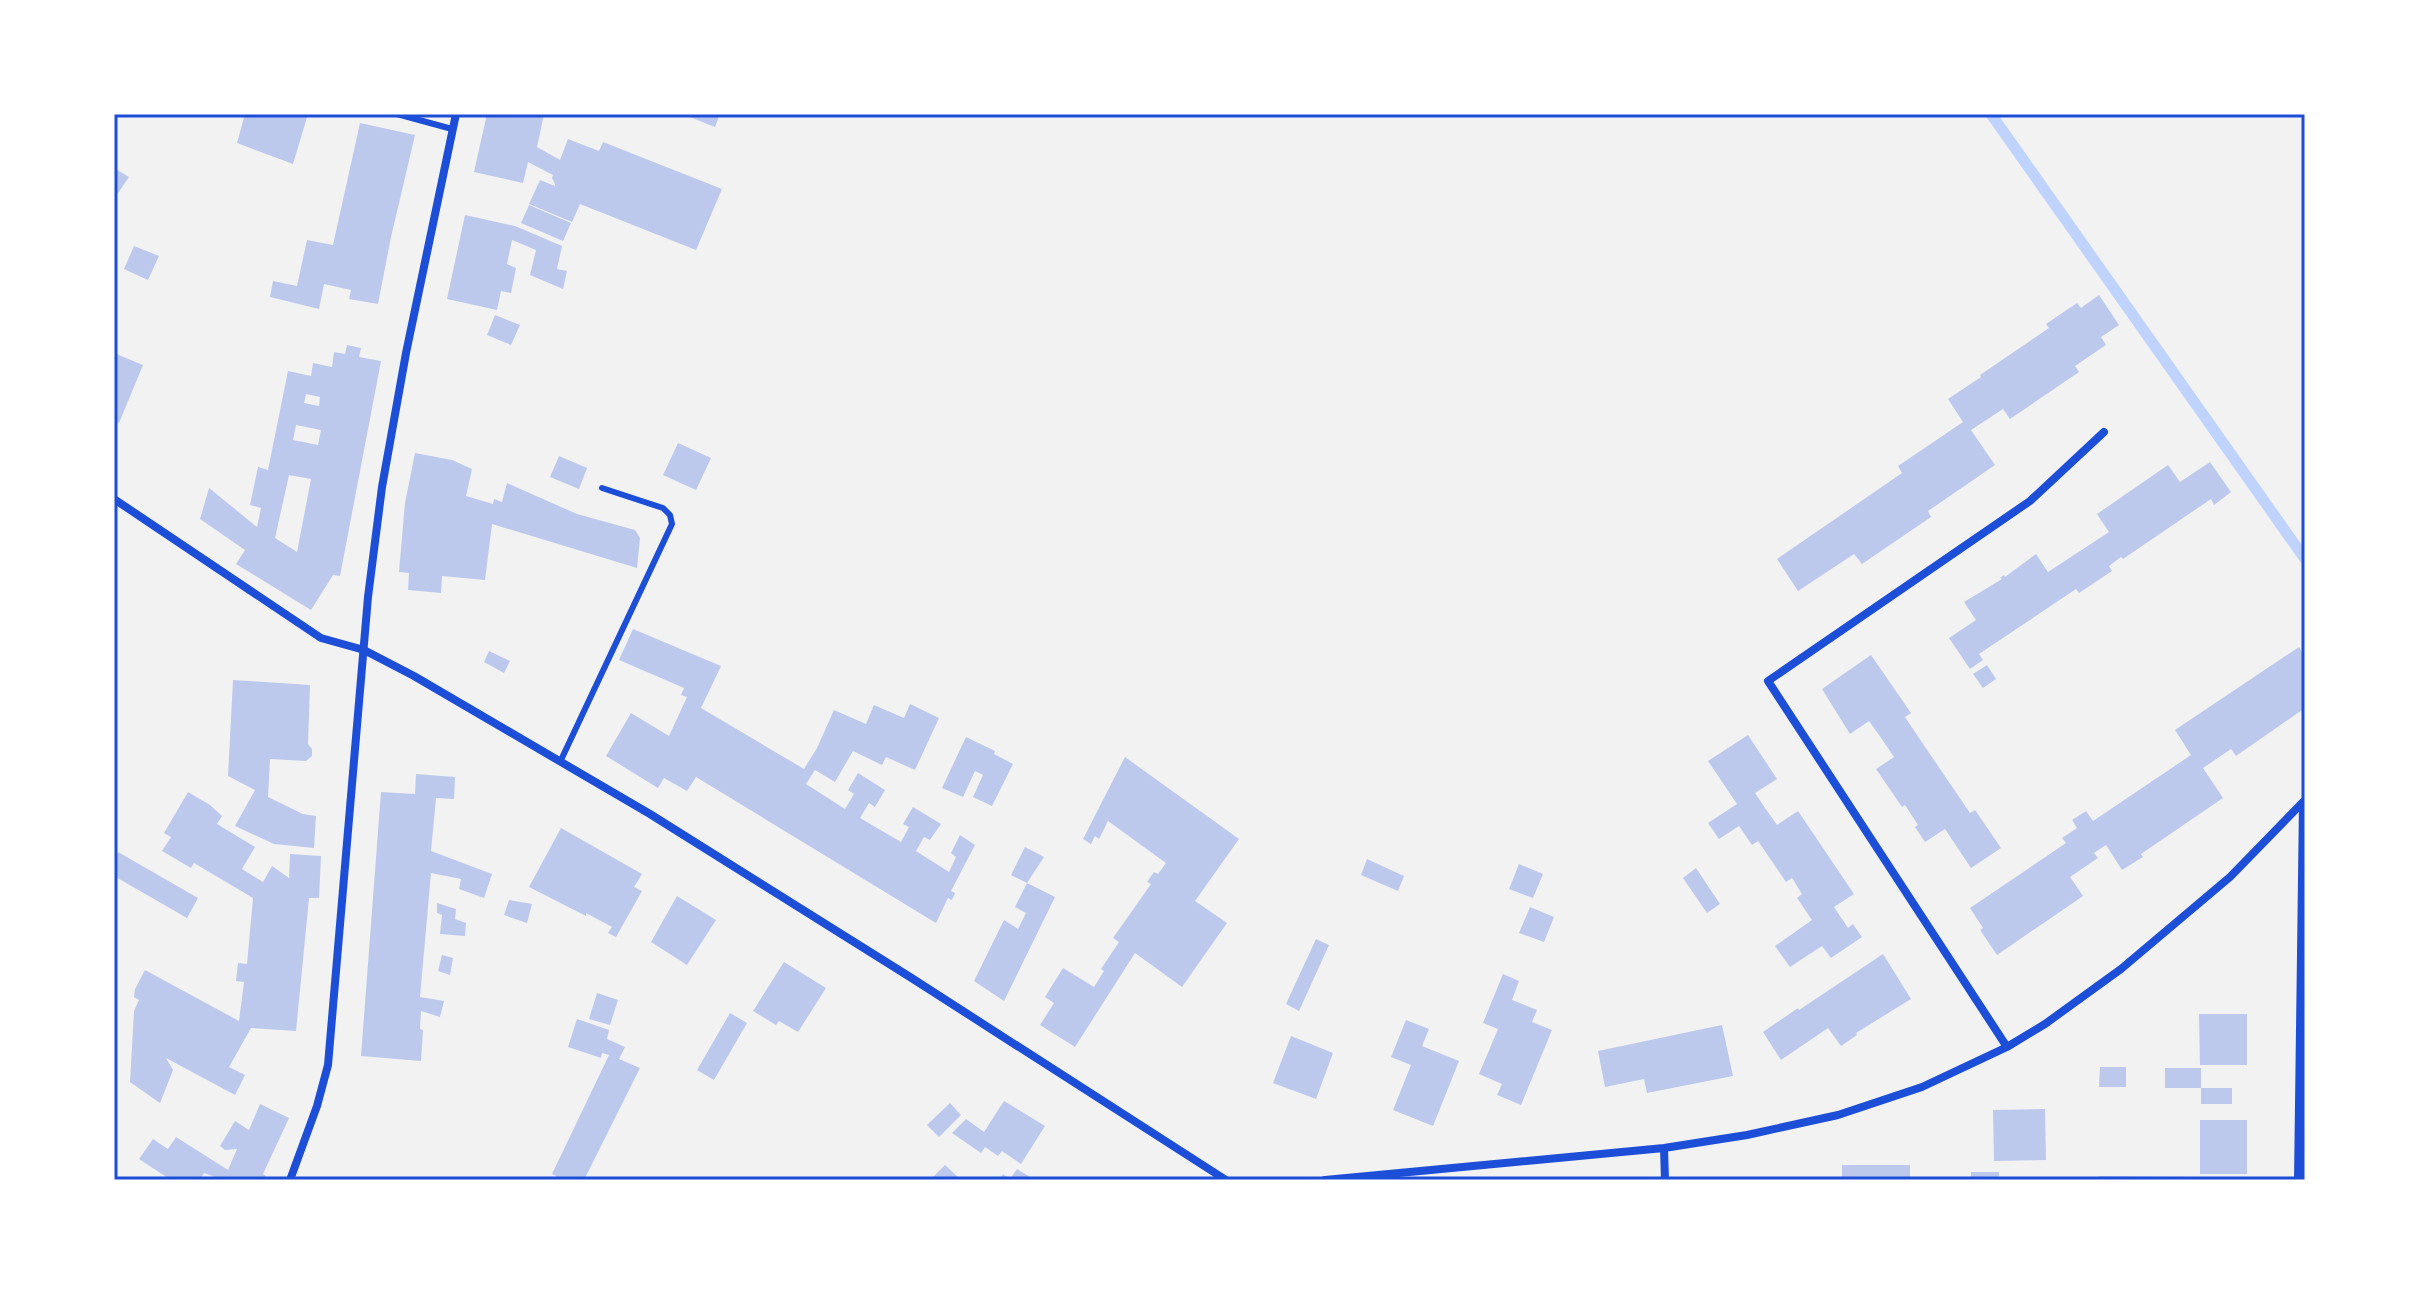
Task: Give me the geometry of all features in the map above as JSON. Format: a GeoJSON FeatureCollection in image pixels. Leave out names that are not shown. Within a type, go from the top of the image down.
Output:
{"type":"FeatureCollection","features":[{"type":"Feature","properties":{"kind":"street"},"geometry":{"type":"LineString","coordinates":[[290,1180],[320,1096],[331,1041],[364,650],[382,487],[456,114]]}},
{"type":"Feature","properties":{"kind":"street"},"geometry":{"type":"LineString","coordinates":[[2007,1047],[1768,681],[2030,501],[2104,432]]}},
{"type":"Feature","properties":{"kind":"street"},"geometry":{"type":"LineString","coordinates":[[114,499],[321,638],[364,650],[561,760],[910,977],[1226,1180]]}},
{"type":"Feature","properties":{"kind":"street"},"geometry":{"type":"LineString","coordinates":[[1325,1180],[1401,1176],[1664,1148],[1747,1135],[1838,1115],[1922,1087],[2007,1047],[2045,1024],[2145,950],[2230,877],[2303,802]]}},
{"type":"Feature","properties":{"kind":"street"},"geometry":{"type":"LineString","coordinates":[[2298,1180],[2303,802]]}},
{"type":"Feature","properties":{"kind":"street"},"geometry":{"type":"LineString","coordinates":[[1664,1148],[1665,1180]]}},
{"type":"Feature","properties":{"kind":"lane"},"geometry":{"type":"LineString","coordinates":[[397,114],[452,129]]}},
{"type":"Feature","properties":{"kind":"lane"},"geometry":{"type":"LineString","coordinates":[[561,760],[672,524],[670,515],[663,508],[602,488]]}},
{"type":"Feature","properties":{"kind":"building"},"geometry":{"type":"Polygon","coordinates":[[[245,114],[308,114],[293,164],[237,143],[245,114]]]}},
{"type":"Feature","properties":{"kind":"building"},"geometry":{"type":"Polygon","coordinates":[[[487,114],[544,114],[537,147],[560,160],[568,139],[599,151],[603,142],[722,189],[696,250],[580,204],[572,222],[529,204],[540,180],[555,184],[553,175],[528,162],[523,183],[474,172],[487,114]]]}},
{"type":"Feature","properties":{"kind":"building"},"geometry":{"type":"Polygon","coordinates":[[[682,114],[720,114],[715,127],[682,114]]]}},
{"type":"Feature","properties":{"kind":"building"},"geometry":{"type":"Polygon","coordinates":[[[360,123],[415,135],[378,304],[349,299],[351,290],[324,284],[319,309],[270,297],[273,281],[297,286],[307,240],[333,245],[360,123]]]}},
{"type":"Feature","properties":{"kind":"building"},"geometry":{"type":"Polygon","coordinates":[[[114,168],[129,177],[114,199],[114,168]]]}},
{"type":"Feature","properties":{"kind":"building"},"geometry":{"type":"Polygon","coordinates":[[[529,205],[571,223],[563,241],[521,223],[529,205]]]}},
{"type":"Feature","properties":{"kind":"building"},"geometry":{"type":"Polygon","coordinates":[[[465,215],[515,226],[562,246],[557,269],[567,271],[563,289],[530,275],[536,250],[512,240],[507,264],[516,268],[511,293],[501,291],[497,310],[447,299],[465,215]]]}},
{"type":"Feature","properties":{"kind":"building"},"geometry":{"type":"Polygon","coordinates":[[[134,246],[159,256],[148,280],[124,269],[134,246]]]}},
{"type":"Feature","properties":{"kind":"building"},"geometry":{"type":"Polygon","coordinates":[[[2099,295],[2119,325],[2101,337],[2106,345],[2075,366],[2079,372],[2010,419],[2003,409],[1971,430],[1995,465],[1928,511],[1931,517],[1862,564],[1854,554],[1798,591],[1777,559],[1902,473],[1898,466],[1963,422],[1948,399],[2049,328],[2046,324],[2077,303],[2081,308],[2099,295]]]}},
{"type":"Feature","properties":{"kind":"building"},"geometry":{"type":"Polygon","coordinates":[[[495,315],[520,325],[511,345],[487,335],[495,315]]]}},
{"type":"Feature","properties":{"kind":"building"},"geometry":{"type":"Polygon","coordinates":[[[347,345],[361,348],[359,357],[381,361],[340,576],[333,575],[311,610],[236,564],[245,550],[200,519],[209,488],[257,527],[261,508],[250,505],[258,467],[268,470],[288,371],[311,376],[313,363],[332,367],[334,352],[345,354],[347,345]],[[306,394],[304,403],[319,406],[320,397],[306,394]],[[296,425],[293,440],[318,445],[321,430],[296,425]],[[289,475],[275,538],[297,552],[311,479],[289,475]]]}},
{"type":"Feature","properties":{"kind":"building"},"geometry":{"type":"Polygon","coordinates":[[[114,353],[143,365],[119,423],[114,421],[114,353]]]}},
{"type":"Feature","properties":{"kind":"building"},"geometry":{"type":"Polygon","coordinates":[[[678,443],[711,458],[696,490],[663,475],[678,443]]]}},
{"type":"Feature","properties":{"kind":"building"},"geometry":{"type":"Polygon","coordinates":[[[415,453],[452,460],[472,469],[466,496],[493,504],[494,499],[502,502],[507,483],[577,514],[635,530],[640,538],[637,568],[492,524],[485,580],[442,576],[441,593],[408,590],[409,573],[399,572],[405,503],[415,453]]]}},
{"type":"Feature","properties":{"kind":"building"},"geometry":{"type":"Polygon","coordinates":[[[559,456],[587,468],[579,489],[550,477],[559,456]]]}},
{"type":"Feature","properties":{"kind":"building"},"geometry":{"type":"Polygon","coordinates":[[[2210,462],[2231,492],[2214,505],[2211,499],[2123,559],[2121,557],[2109,566],[2112,571],[2079,593],[2076,589],[1979,654],[1983,660],[1970,669],[1949,638],[1976,620],[1964,602],[2036,554],[2048,572],[2109,532],[2097,514],[2168,465],[2180,482],[2210,462]]]}},
{"type":"Feature","properties":{"kind":"building"},"geometry":{"type":"Polygon","coordinates":[[[633,629],[721,666],[701,708],[804,769],[834,710],[866,724],[874,705],[904,718],[910,704],[939,718],[915,770],[886,757],[882,765],[853,751],[835,782],[815,770],[806,784],[845,809],[854,794],[848,790],[858,773],[885,790],[875,807],[869,803],[860,818],[901,842],[909,827],[903,824],[913,807],[941,824],[930,840],[924,837],[916,851],[949,872],[956,857],[951,853],[960,835],[975,845],[951,891],[955,893],[952,900],[948,898],[936,923],[696,777],[687,791],[664,778],[658,788],[606,756],[631,713],[669,736],[687,697],[681,695],[684,688],[619,660],[633,629]]]}},
{"type":"Feature","properties":{"kind":"building"},"geometry":{"type":"Polygon","coordinates":[[[2299,647],[2305,657],[2305,708],[2236,756],[2231,749],[2203,768],[2223,798],[2122,870],[2106,845],[2094,853],[2098,858],[2070,877],[2083,896],[1997,955],[1970,908],[2066,843],[2062,838],[2077,828],[2072,820],[2086,811],[2093,821],[2191,755],[2175,730],[2299,647]]]}},
{"type":"Feature","properties":{"kind":"building"},"geometry":{"type":"Polygon","coordinates":[[[489,651],[510,661],[504,673],[484,662],[489,651]]]}},
{"type":"Feature","properties":{"kind":"building"},"geometry":{"type":"Polygon","coordinates":[[[1871,655],[1911,713],[1905,717],[1919,738],[1970,813],[1975,810],[2001,848],[1971,868],[1945,829],[1925,842],[1905,805],[1902,807],[1876,769],[1894,757],[1869,721],[1850,734],[1822,689],[1871,655]]]}},
{"type":"Feature","properties":{"kind":"building"},"geometry":{"type":"Polygon","coordinates":[[[1987,665],[1996,679],[1983,688],[1973,674],[1987,665]]]}},
{"type":"Feature","properties":{"kind":"building"},"geometry":{"type":"Polygon","coordinates":[[[233,680],[310,685],[308,744],[312,756],[306,761],[270,759],[268,797],[303,814],[316,816],[314,848],[274,844],[235,826],[255,790],[228,776],[233,680]]]}},
{"type":"Feature","properties":{"kind":"building"},"geometry":{"type":"Polygon","coordinates":[[[1748,735],[1777,779],[1755,793],[1765,808],[1777,825],[1798,811],[1854,894],[1834,907],[1848,928],[1853,924],[1862,937],[1831,958],[1822,946],[1790,967],[1775,946],[1812,920],[1797,898],[1802,894],[1792,878],[1786,882],[1758,841],[1752,845],[1739,826],[1719,839],[1708,823],[1737,804],[1708,761],[1748,735]]]}},
{"type":"Feature","properties":{"kind":"building"},"geometry":{"type":"Polygon","coordinates":[[[966,737],[1013,764],[992,806],[973,797],[983,775],[975,771],[963,797],[942,788],[966,737]]]}},
{"type":"Feature","properties":{"kind":"building"},"geometry":{"type":"Polygon","coordinates":[[[1125,757],[1239,839],[1195,901],[1227,923],[1182,987],[1135,953],[1075,1047],[1040,1025],[1054,1003],[1045,997],[1063,968],[1094,987],[1104,971],[1101,969],[1119,942],[1113,938],[1151,884],[1147,882],[1154,872],[1158,874],[1166,863],[1108,821],[1099,839],[1095,836],[1091,844],[1083,839],[1125,757]]]}},
{"type":"Feature","properties":{"kind":"building"},"geometry":{"type":"Polygon","coordinates":[[[416,774],[455,777],[454,799],[436,798],[431,851],[492,874],[484,898],[459,889],[461,879],[431,873],[420,997],[444,1001],[440,1017],[421,1011],[421,1061],[361,1056],[381,792],[415,794],[416,774]]]}},
{"type":"Feature","properties":{"kind":"building"},"geometry":{"type":"Polygon","coordinates":[[[188,792],[222,816],[217,824],[255,847],[242,869],[263,882],[272,866],[289,878],[290,854],[321,856],[319,898],[309,898],[296,1031],[251,1028],[229,1067],[245,1075],[235,1095],[166,1058],[173,1070],[160,1103],[130,1082],[134,1011],[139,1000],[134,997],[135,989],[145,970],[239,1021],[244,982],[236,981],[238,963],[247,964],[253,898],[194,863],[191,868],[162,851],[171,837],[164,833],[188,792]]]}},
{"type":"Feature","properties":{"kind":"building"},"geometry":{"type":"Polygon","coordinates":[[[561,828],[642,874],[634,887],[642,891],[616,937],[608,933],[612,927],[529,887],[561,828]]]}},
{"type":"Feature","properties":{"kind":"building"},"geometry":{"type":"Polygon","coordinates":[[[1025,847],[1044,857],[1027,883],[1011,875],[1025,847]]]}},
{"type":"Feature","properties":{"kind":"building"},"geometry":{"type":"Polygon","coordinates":[[[118,852],[198,898],[187,918],[114,876],[114,858],[118,852]]]}},
{"type":"Feature","properties":{"kind":"building"},"geometry":{"type":"Polygon","coordinates":[[[1367,859],[1404,876],[1398,891],[1361,875],[1367,859]]]}},
{"type":"Feature","properties":{"kind":"building"},"geometry":{"type":"Polygon","coordinates":[[[1519,864],[1543,874],[1533,898],[1509,889],[1519,864]]]}},
{"type":"Feature","properties":{"kind":"building"},"geometry":{"type":"Polygon","coordinates":[[[1696,868],[1720,904],[1707,913],[1683,878],[1696,868]]]}},
{"type":"Feature","properties":{"kind":"building"},"geometry":{"type":"Polygon","coordinates":[[[1027,883],[1055,897],[1004,1001],[974,981],[1004,920],[1018,929],[1026,913],[1015,907],[1027,883]]]}},
{"type":"Feature","properties":{"kind":"building"},"geometry":{"type":"Polygon","coordinates":[[[677,896],[716,920],[687,965],[651,942],[677,896]]]}},
{"type":"Feature","properties":{"kind":"building"},"geometry":{"type":"Polygon","coordinates":[[[509,900],[532,904],[527,923],[504,915],[509,900]]]}},
{"type":"Feature","properties":{"kind":"building"},"geometry":{"type":"Polygon","coordinates":[[[437,903],[456,909],[455,919],[466,923],[465,936],[440,934],[442,915],[437,913],[437,903]]]}},
{"type":"Feature","properties":{"kind":"building"},"geometry":{"type":"Polygon","coordinates":[[[1530,907],[1554,917],[1544,942],[1519,933],[1530,907]]]}},
{"type":"Feature","properties":{"kind":"building"},"geometry":{"type":"Polygon","coordinates":[[[1316,939],[1329,945],[1299,1011],[1286,1004],[1316,939]]]}},
{"type":"Feature","properties":{"kind":"building"},"geometry":{"type":"Polygon","coordinates":[[[1883,954],[1911,999],[1856,1033],[1841,1046],[1828,1028],[1781,1060],[1763,1032],[1883,954]]]}},
{"type":"Feature","properties":{"kind":"building"},"geometry":{"type":"Polygon","coordinates":[[[442,955],[453,958],[450,975],[438,971],[442,955]]]}},
{"type":"Feature","properties":{"kind":"building"},"geometry":{"type":"Polygon","coordinates":[[[784,962],[826,988],[798,1032],[779,1021],[776,1025],[753,1011],[784,962]]]}},
{"type":"Feature","properties":{"kind":"building"},"geometry":{"type":"Polygon","coordinates":[[[1503,974],[1519,981],[1512,1000],[1537,1010],[1532,1022],[1552,1030],[1521,1105],[1497,1095],[1502,1084],[1479,1074],[1498,1029],[1483,1023],[1503,974]]]}},
{"type":"Feature","properties":{"kind":"building"},"geometry":{"type":"Polygon","coordinates":[[[597,993],[618,1000],[610,1025],[589,1019],[597,993]]]}},
{"type":"Feature","properties":{"kind":"building"},"geometry":{"type":"Polygon","coordinates":[[[730,1013],[747,1023],[714,1080],[697,1070],[730,1013]]]}},
{"type":"Feature","properties":{"kind":"building"},"geometry":{"type":"Polygon","coordinates":[[[2199,1014],[2247,1014],[2247,1065],[2200,1065],[2199,1014]]]}},
{"type":"Feature","properties":{"kind":"building"},"geometry":{"type":"Polygon","coordinates":[[[577,1019],[609,1030],[607,1039],[625,1047],[619,1059],[640,1068],[584,1180],[554,1180],[556,1176],[552,1174],[609,1055],[602,1053],[601,1058],[568,1047],[577,1019]]]}},
{"type":"Feature","properties":{"kind":"building"},"geometry":{"type":"Polygon","coordinates":[[[1406,1020],[1429,1029],[1422,1046],[1459,1061],[1433,1126],[1393,1110],[1411,1065],[1391,1057],[1406,1020]]]}},
{"type":"Feature","properties":{"kind":"building"},"geometry":{"type":"Polygon","coordinates":[[[1722,1025],[1733,1076],[1647,1093],[1644,1079],[1605,1087],[1598,1051],[1722,1025]]]}},
{"type":"Feature","properties":{"kind":"building"},"geometry":{"type":"Polygon","coordinates":[[[1291,1036],[1333,1053],[1316,1099],[1273,1083],[1291,1036]]]}},
{"type":"Feature","properties":{"kind":"building"},"geometry":{"type":"Polygon","coordinates":[[[2100,1067],[2126,1067],[2126,1087],[2099,1087],[2100,1067]]]}},
{"type":"Feature","properties":{"kind":"building"},"geometry":{"type":"Polygon","coordinates":[[[2165,1068],[2201,1068],[2201,1088],[2165,1088],[2165,1068]]]}},
{"type":"Feature","properties":{"kind":"building"},"geometry":{"type":"Polygon","coordinates":[[[2201,1088],[2232,1088],[2232,1104],[2201,1104],[2201,1088]]]}},
{"type":"Feature","properties":{"kind":"building"},"geometry":{"type":"Polygon","coordinates":[[[1004,1101],[1045,1126],[1021,1164],[1002,1151],[998,1156],[985,1147],[981,1153],[952,1133],[966,1119],[984,1132],[1004,1101]]]}},
{"type":"Feature","properties":{"kind":"building"},"geometry":{"type":"Polygon","coordinates":[[[950,1103],[961,1115],[939,1137],[927,1125],[950,1103]]]}},
{"type":"Feature","properties":{"kind":"building"},"geometry":{"type":"Polygon","coordinates":[[[260,1104],[289,1118],[263,1174],[266,1176],[264,1180],[213,1180],[215,1177],[204,1173],[200,1180],[171,1180],[139,1159],[153,1139],[168,1149],[176,1137],[228,1170],[237,1149],[225,1150],[220,1146],[235,1121],[249,1130],[260,1104]]]}},
{"type":"Feature","properties":{"kind":"building"},"geometry":{"type":"Polygon","coordinates":[[[2045,1109],[2046,1160],[1994,1161],[1993,1110],[2045,1109]]]}},
{"type":"Feature","properties":{"kind":"building"},"geometry":{"type":"Polygon","coordinates":[[[2200,1120],[2247,1120],[2247,1174],[2200,1174],[2200,1120]]]}},
{"type":"Feature","properties":{"kind":"building"},"geometry":{"type":"Polygon","coordinates":[[[945,1165],[961,1180],[930,1180],[945,1165]]]}},
{"type":"Feature","properties":{"kind":"building"},"geometry":{"type":"Polygon","coordinates":[[[1842,1165],[1910,1165],[1910,1180],[1842,1180],[1842,1165]]]}},
{"type":"Feature","properties":{"kind":"building"},"geometry":{"type":"Polygon","coordinates":[[[1017,1169],[1035,1180],[999,1180],[1003,1174],[1010,1179],[1017,1169]]]}},
{"type":"Feature","properties":{"kind":"building"},"geometry":{"type":"Polygon","coordinates":[[[1971,1172],[1999,1172],[1999,1180],[1971,1180],[1971,1172]]]}},
{"type":"Feature","properties":{"kind":"building"},"geometry":{"type":"Polygon","coordinates":[[[2099,1176],[2195,1177],[2195,1180],[2099,1180],[2099,1176]]]}},
{"type":"Feature","properties":{"kind":"waterway"},"geometry":{"type":"LineString","coordinates":[[1991,114],[2305,559]]}}]}
